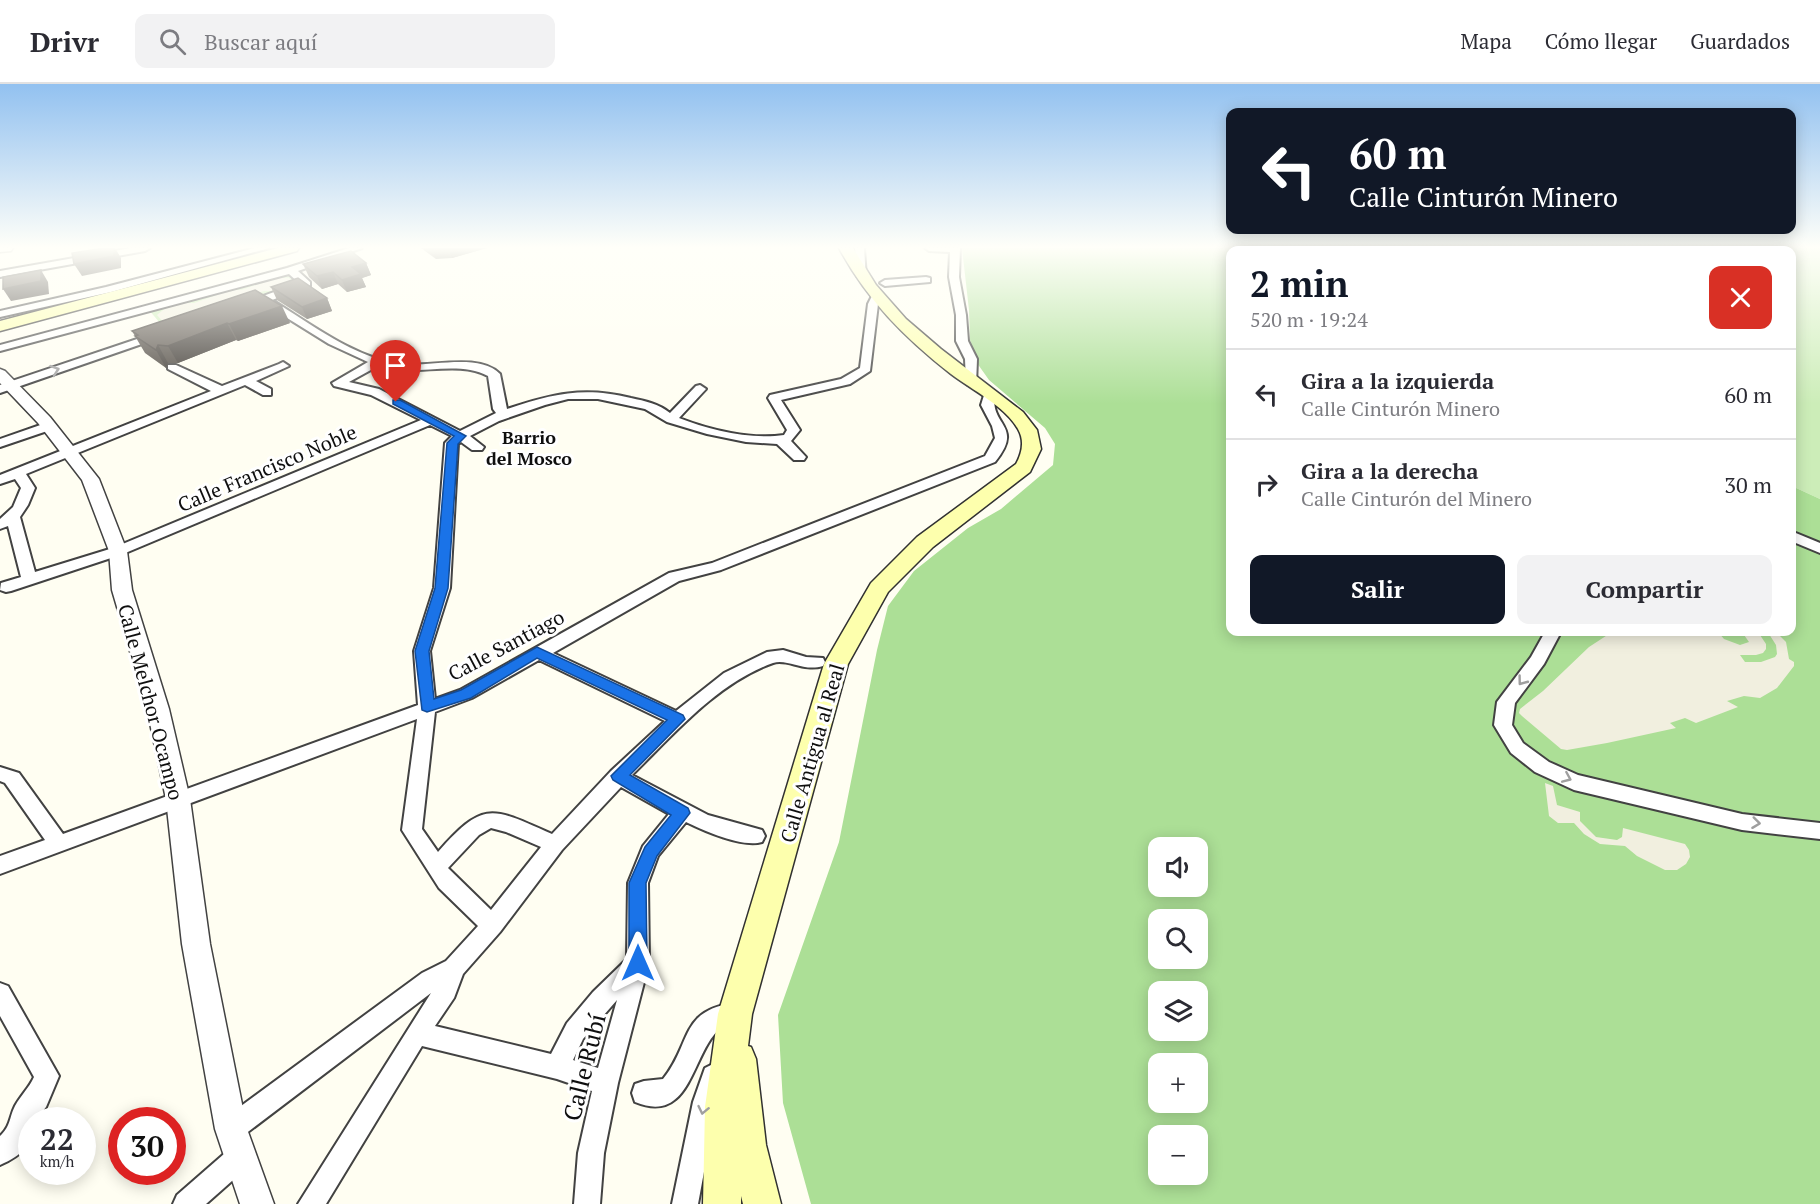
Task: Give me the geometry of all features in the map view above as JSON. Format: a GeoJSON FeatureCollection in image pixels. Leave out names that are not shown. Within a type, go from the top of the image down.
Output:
{"type":"FeatureCollection","features":[{"type":"Feature","properties":{"kind":"main road"},"geometry":{"type":"LineString","coordinates":[[0,326],[96,300]]}},
{"type":"Feature","properties":{"kind":"main road","name":"Calle Antigua al Real"},"geometry":{"type":"LineString","coordinates":[[735,1014],[836,664],[850,636],[879,588],[900,566],[955,519],[1010,479],[1029,458],[1032,439],[1021,421],[925,346],[889,300]]}},
{"type":"Feature","properties":{"kind":"main road"},"geometry":{"type":"LineString","coordinates":[[722,1204],[723,1107],[735,1014]]}},
{"type":"Feature","properties":{"kind":"main road"},"geometry":{"type":"LineString","coordinates":[[735,1014],[748,1145],[762,1204]]}},
{"type":"Feature","properties":{"kind":"street"},"geometry":{"type":"LineString","coordinates":[[0,314],[61,300]]}},
{"type":"Feature","properties":{"kind":"street"},"geometry":{"type":"LineString","coordinates":[[4,383],[214,300]]}},
{"type":"Feature","properties":{"kind":"street"},"geometry":{"type":"LineString","coordinates":[[231,310],[260,300]]}},
{"type":"Feature","properties":{"kind":"street"},"geometry":{"type":"LineString","coordinates":[[266,300],[321,335],[379,361],[402,368],[480,368],[494,374],[499,409],[505,414]]}},
{"type":"Feature","properties":{"kind":"street"},"geometry":{"type":"LineString","coordinates":[[492,925],[446,882],[412,830],[427,706],[422,651],[442,588],[452,443],[461,436],[505,414],[561,396],[583,394],[599,395],[656,409],[671,419],[714,431],[780,440],[788,438],[794,430],[780,411],[774,398],[847,381],[866,369],[875,300]]}},
{"type":"Feature","properties":{"kind":"street","name":"Calle Santiago"},"geometry":{"type":"LineString","coordinates":[[0,865],[427,706],[466,694],[674,577],[716,567],[990,459],[1000,449],[1003,437],[987,405],[971,358],[962,341],[958,300]]}},
{"type":"Feature","properties":{"kind":"street"},"geometry":{"type":"LineString","coordinates":[[0,348],[153,324]]}},
{"type":"Feature","properties":{"kind":"street"},"geometry":{"type":"LineString","coordinates":[[379,361],[338,383],[375,392],[461,436],[477,447]]}},
{"type":"Feature","properties":{"kind":"street"},"geometry":{"type":"LineString","coordinates":[[0,480],[282,366]]}},
{"type":"Feature","properties":{"kind":"street"},"geometry":{"type":"LineString","coordinates":[[172,367],[222,391]]}},
{"type":"Feature","properties":{"kind":"street"},"geometry":{"type":"LineString","coordinates":[[246,381],[267,392]]}},
{"type":"Feature","properties":{"kind":"street","name":"Calle Melchor Ocampo"},"geometry":{"type":"LineString","coordinates":[[4,383],[49,426],[90,479],[118,551],[122,590],[158,709],[178,799],[196,944],[231,1130],[257,1204]]}},
{"type":"Feature","properties":{"kind":"street"},"geometry":{"type":"LineString","coordinates":[[671,419],[696,392]]}},
{"type":"Feature","properties":{"kind":"street","name":"Calle Francisco Noble"},"geometry":{"type":"LineString","coordinates":[[6,587],[118,551],[430,421]]}},
{"type":"Feature","properties":{"kind":"street"},"geometry":{"type":"LineString","coordinates":[[0,443],[49,426]]}},
{"type":"Feature","properties":{"kind":"street"},"geometry":{"type":"LineString","coordinates":[[780,440],[799,457]]}},
{"type":"Feature","properties":{"kind":"street"},"geometry":{"type":"LineString","coordinates":[[18,473],[28,488],[24,503],[6,521],[29,578]]}},
{"type":"Feature","properties":{"kind":"street"},"geometry":{"type":"LineString","coordinates":[[1796,538],[1820,548]]}},
{"type":"Feature","properties":{"kind":"street"},"geometry":{"type":"LineString","coordinates":[[1551,636],[1538,660],[1506,702],[1503,725],[1517,748],[1542,767],[1574,782],[1742,822],[1820,831]]}},
{"type":"Feature","properties":{"kind":"street"},"geometry":{"type":"LineString","coordinates":[[537,652],[678,719]]}},
{"type":"Feature","properties":{"kind":"street"},"geometry":{"type":"LineString","coordinates":[[310,1204],[446,990],[454,968],[492,925],[555,844],[618,776],[678,719],[730,677],[773,657],[783,656],[806,663],[817,662]]}},
{"type":"Feature","properties":{"kind":"street"},"geometry":{"type":"LineString","coordinates":[[0,774],[12,778],[58,843]]}},
{"type":"Feature","properties":{"kind":"street"},"geometry":{"type":"LineString","coordinates":[[618,776],[682,813],[739,834],[755,836]]}},
{"type":"Feature","properties":{"kind":"street","name":"Calle Rubí"},"geometry":{"type":"LineString","coordinates":[[586,1204],[591,1153],[606,1083],[638,963],[638,883],[651,852],[682,813]]}},
{"type":"Feature","properties":{"kind":"street"},"geometry":{"type":"LineString","coordinates":[[436,868],[474,828],[485,821],[500,822],[555,844]]}},
{"type":"Feature","properties":{"kind":"street"},"geometry":{"type":"LineString","coordinates":[[557,1067],[575,1031],[601,1000],[638,963]]}},
{"type":"Feature","properties":{"kind":"street"},"geometry":{"type":"LineString","coordinates":[[231,1130],[430,980],[454,968]]}},
{"type":"Feature","properties":{"kind":"street"},"geometry":{"type":"LineString","coordinates":[[0,994],[47,1076],[37,1098],[25,1112],[20,1135],[0,1152]]}},
{"type":"Feature","properties":{"kind":"street"},"geometry":{"type":"LineString","coordinates":[[644,1093],[652,1095],[668,1091],[679,1079],[707,1025],[716,1017],[735,1014],[705,1102],[686,1204]]}},
{"type":"Feature","properties":{"kind":"street"},"geometry":{"type":"LineString","coordinates":[[417,1033],[557,1067],[606,1083]]}},
{"type":"Feature","properties":{"kind":"street"},"geometry":{"type":"LineString","coordinates":[[186,1204],[241,1156]]}},
{"type":"Feature","properties":{"kind":"green space"},"geometry":{"type":"Polygon","coordinates":[[[186,300],[251,300],[165,329],[149,310],[186,300]]]}},
{"type":"Feature","properties":{"kind":"green space"},"geometry":{"type":"Polygon","coordinates":[[[968,300],[1226,300],[1226,636],[1796,636],[1796,488],[1820,499],[1820,1204],[811,1204],[783,1103],[778,1015],[839,842],[877,650],[888,606],[914,571],[968,528],[1001,509],[1053,465],[1055,444],[1045,428],[989,380],[977,363],[970,340],[968,300]]]}},
{"type":"Feature","properties":{"kind":"green space"},"geometry":{"type":"Polygon","coordinates":[[[1796,300],[1820,300],[1820,499],[1796,488],[1796,300]]]}},
{"type":"Feature","properties":{"kind":"shaded area"},"geometry":{"type":"Polygon","coordinates":[[[202,300],[234,300],[163,322],[157,315],[168,306],[187,301],[185,303],[202,300]]]}},
{"type":"Feature","properties":{"kind":"shaded area"},"geometry":{"type":"Polygon","coordinates":[[[1606,636],[1721,636],[1740,645],[1749,642],[1745,636],[1761,636],[1766,644],[1763,653],[1740,655],[1745,662],[1761,662],[1775,657],[1776,645],[1770,636],[1780,636],[1786,642],[1789,659],[1794,662],[1794,666],[1777,688],[1760,698],[1744,696],[1727,701],[1738,707],[1696,723],[1685,718],[1670,723],[1676,728],[1567,750],[1561,749],[1519,713],[1520,709],[1543,691],[1589,647],[1606,636]]]}},
{"type":"Feature","properties":{"kind":"shaded area"},"geometry":{"type":"Polygon","coordinates":[[[1545,783],[1553,786],[1557,805],[1580,812],[1580,821],[1596,837],[1617,840],[1622,837],[1623,828],[1685,844],[1690,857],[1686,864],[1677,870],[1665,870],[1637,856],[1625,846],[1600,844],[1584,834],[1574,823],[1558,823],[1549,816],[1545,783]]]}},
{"type":"Feature","properties":{"kind":"building"},"geometry":{"type":"Polygon","coordinates":[[[224,300],[272,300],[282,306],[227,323],[168,346],[158,345],[156,350],[135,336],[138,335],[132,331],[224,300]]]}},
{"type":"Feature","properties":{"kind":"building"},"geometry":{"type":"Polygon","coordinates":[[[292,300],[321,300],[302,307],[292,300]]]}},
{"type":"Feature","properties":{"kind":"district","name":"Barrio del Mosco"},"geometry":{"type":"Point","coordinates":[529,448]}},
{"type":"Feature","properties":{"kind":"route"},"geometry":{"type":"LineString","coordinates":[[396,402],[461,436],[452,443],[442,588],[422,651],[427,706],[466,694],[537,652],[678,719],[618,776],[682,813],[651,852],[638,883],[638,963]]}}]}
